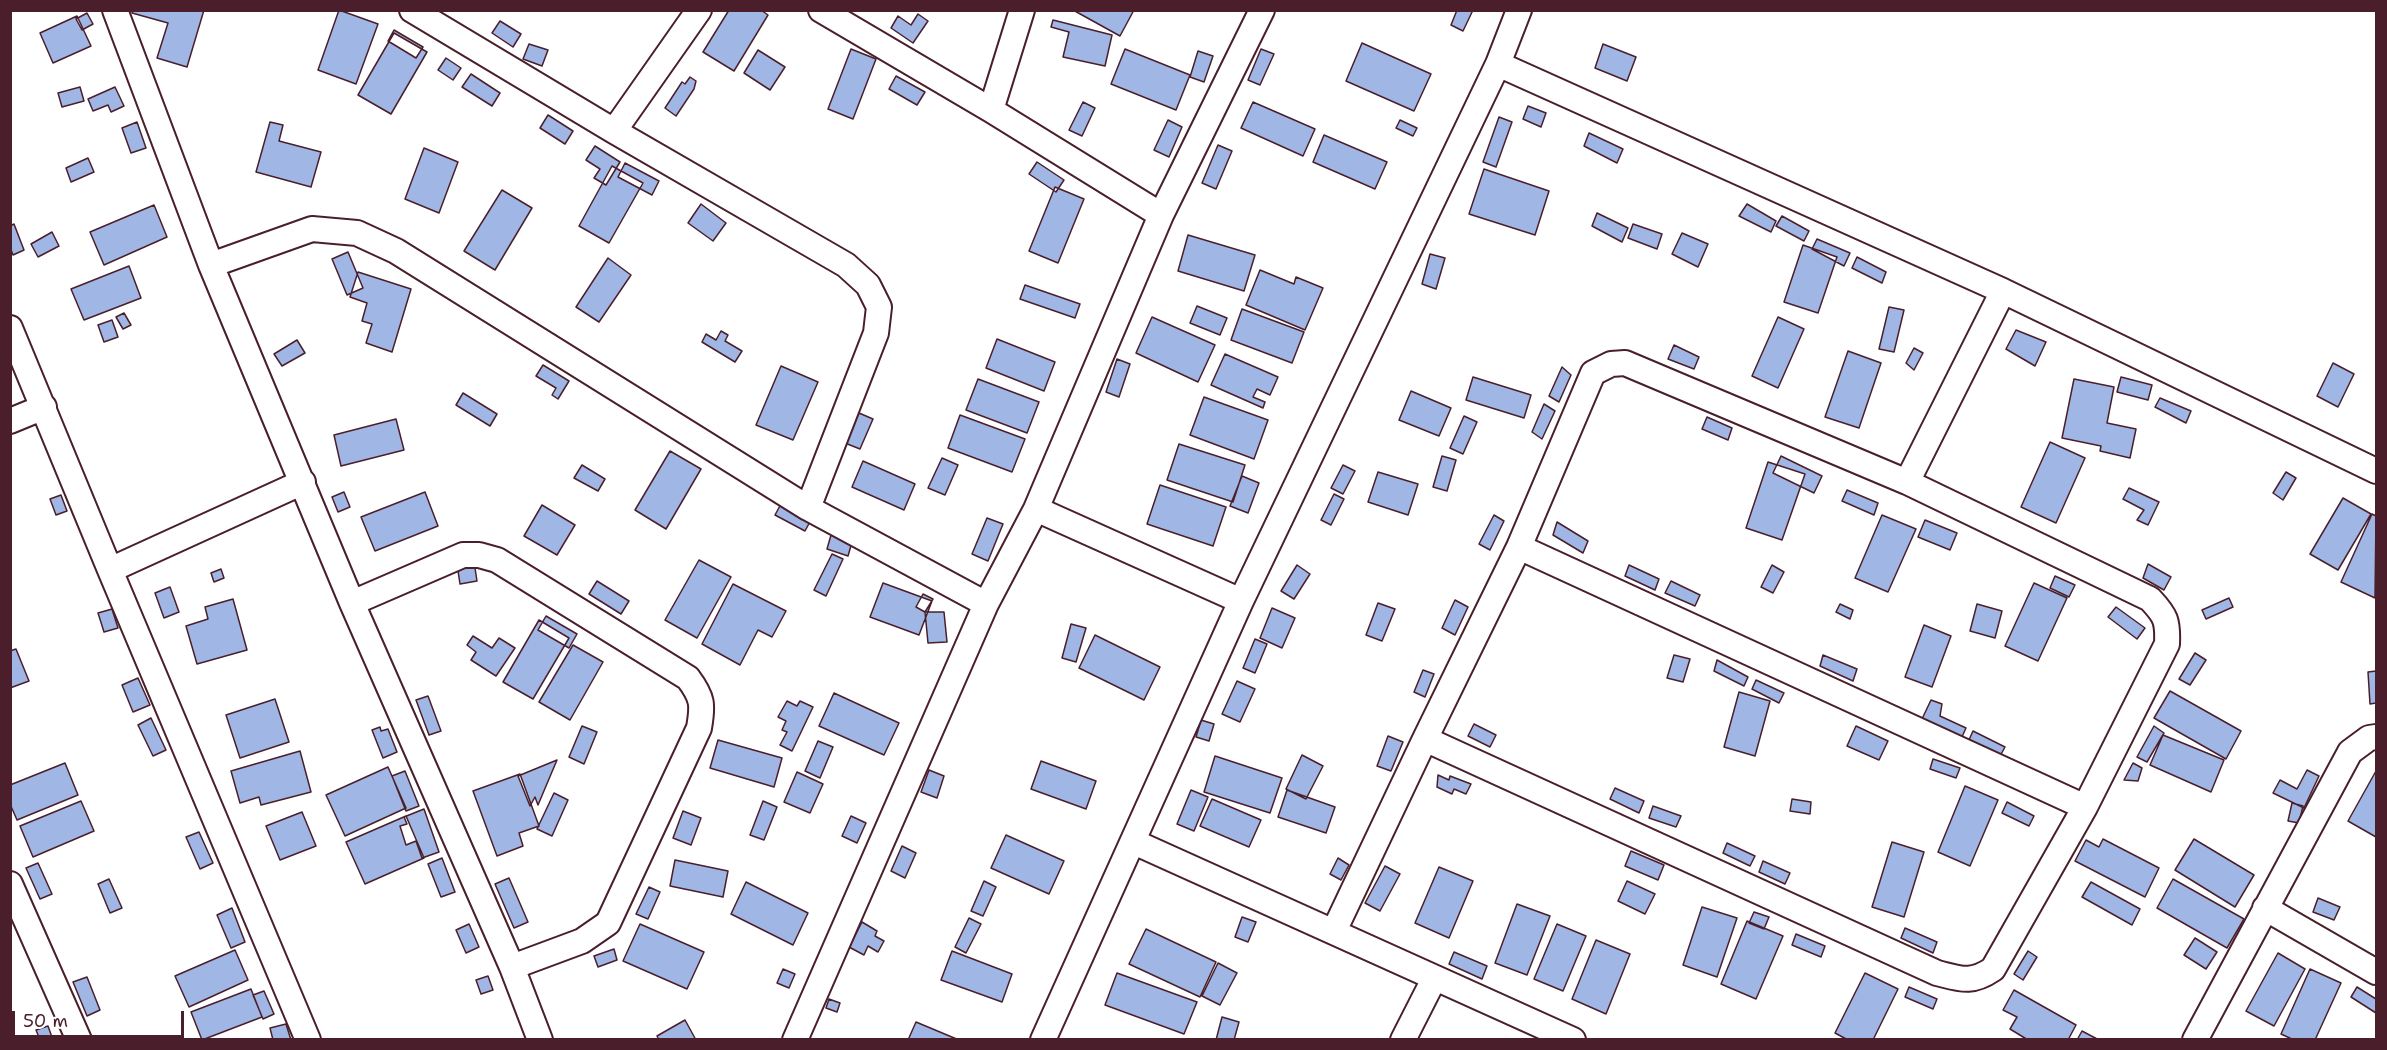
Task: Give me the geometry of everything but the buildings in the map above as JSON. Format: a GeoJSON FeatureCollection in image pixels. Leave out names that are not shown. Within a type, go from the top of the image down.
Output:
{"type":"FeatureCollection","features":[{"type":"Feature","properties":{"kind":"street"},"geometry":{"type":"LineString","coordinates":[[115,10],[211,265],[352,603],[512,967],[540,1040]]}},
{"type":"Feature","properties":{"kind":"street"},"geometry":{"type":"LineString","coordinates":[[412,10],[614,131],[846,265],[868,285],[879,307],[876,333],[808,508]]}},
{"type":"Feature","properties":{"kind":"street"},"geometry":{"type":"LineString","coordinates":[[614,131],[699,10]]}},
{"type":"Feature","properties":{"kind":"street"},"geometry":{"type":"LineString","coordinates":[[821,10],[991,110],[1161,215]]}},
{"type":"Feature","properties":{"kind":"street"},"geometry":{"type":"LineString","coordinates":[[991,110],[1022,10]]}},
{"type":"Feature","properties":{"kind":"street"},"geometry":{"type":"LineString","coordinates":[[795,1040],[986,604],[1036,509],[1161,215],[1262,10]]}},
{"type":"Feature","properties":{"kind":"street"},"geometry":{"type":"LineString","coordinates":[[1043,1040],[1241,601],[1498,64],[1519,10]]}},
{"type":"Feature","properties":{"kind":"street"},"geometry":{"type":"LineString","coordinates":[[1498,64],[2003,291],[2376,471]]}},
{"type":"Feature","properties":{"kind":"street"},"geometry":{"type":"LineString","coordinates":[[211,265],[312,229],[357,233],[396,251],[808,508],[986,604]]}},
{"type":"Feature","properties":{"kind":"street"},"geometry":{"type":"LineString","coordinates":[[1907,482],[2003,291]]}},
{"type":"Feature","properties":{"kind":"street"},"geometry":{"type":"LineString","coordinates":[[10,328],[308,1040]]}},
{"type":"Feature","properties":{"kind":"street"},"geometry":{"type":"LineString","coordinates":[[1334,931],[1425,739],[1519,547],[1593,373],[1611,364],[1625,363],[1907,482],[2150,599],[2162,612],[2168,625],[2167,644],[2085,807],[1993,969],[1978,979],[1960,979],[1937,973],[1425,739]]}},
{"type":"Feature","properties":{"kind":"street"},"geometry":{"type":"LineString","coordinates":[[10,421],[44,407]]}},
{"type":"Feature","properties":{"kind":"street"},"geometry":{"type":"LineString","coordinates":[[110,570],[303,482]]}},
{"type":"Feature","properties":{"kind":"street"},"geometry":{"type":"LineString","coordinates":[[1036,509],[1241,601]]}},
{"type":"Feature","properties":{"kind":"street"},"geometry":{"type":"LineString","coordinates":[[1519,547],[2085,807]]}},
{"type":"Feature","properties":{"kind":"street"},"geometry":{"type":"LineString","coordinates":[[352,603],[463,555],[479,555],[497,560],[688,678],[698,691],[703,706],[699,728],[608,923],[582,941],[512,967]]}},
{"type":"Feature","properties":{"kind":"street"},"geometry":{"type":"LineString","coordinates":[[2195,1040],[2350,752],[2369,738],[2376,736]]}},
{"type":"Feature","properties":{"kind":"street"},"geometry":{"type":"LineString","coordinates":[[1134,842],[1573,1040]]}},
{"type":"Feature","properties":{"kind":"street"},"geometry":{"type":"LineString","coordinates":[[10,884],[79,1040]]}},
{"type":"Feature","properties":{"kind":"street"},"geometry":{"type":"LineString","coordinates":[[2265,909],[2376,972]]}},
{"type":"Feature","properties":{"kind":"street"},"geometry":{"type":"LineString","coordinates":[[1403,1040],[1434,979]]}}]}
